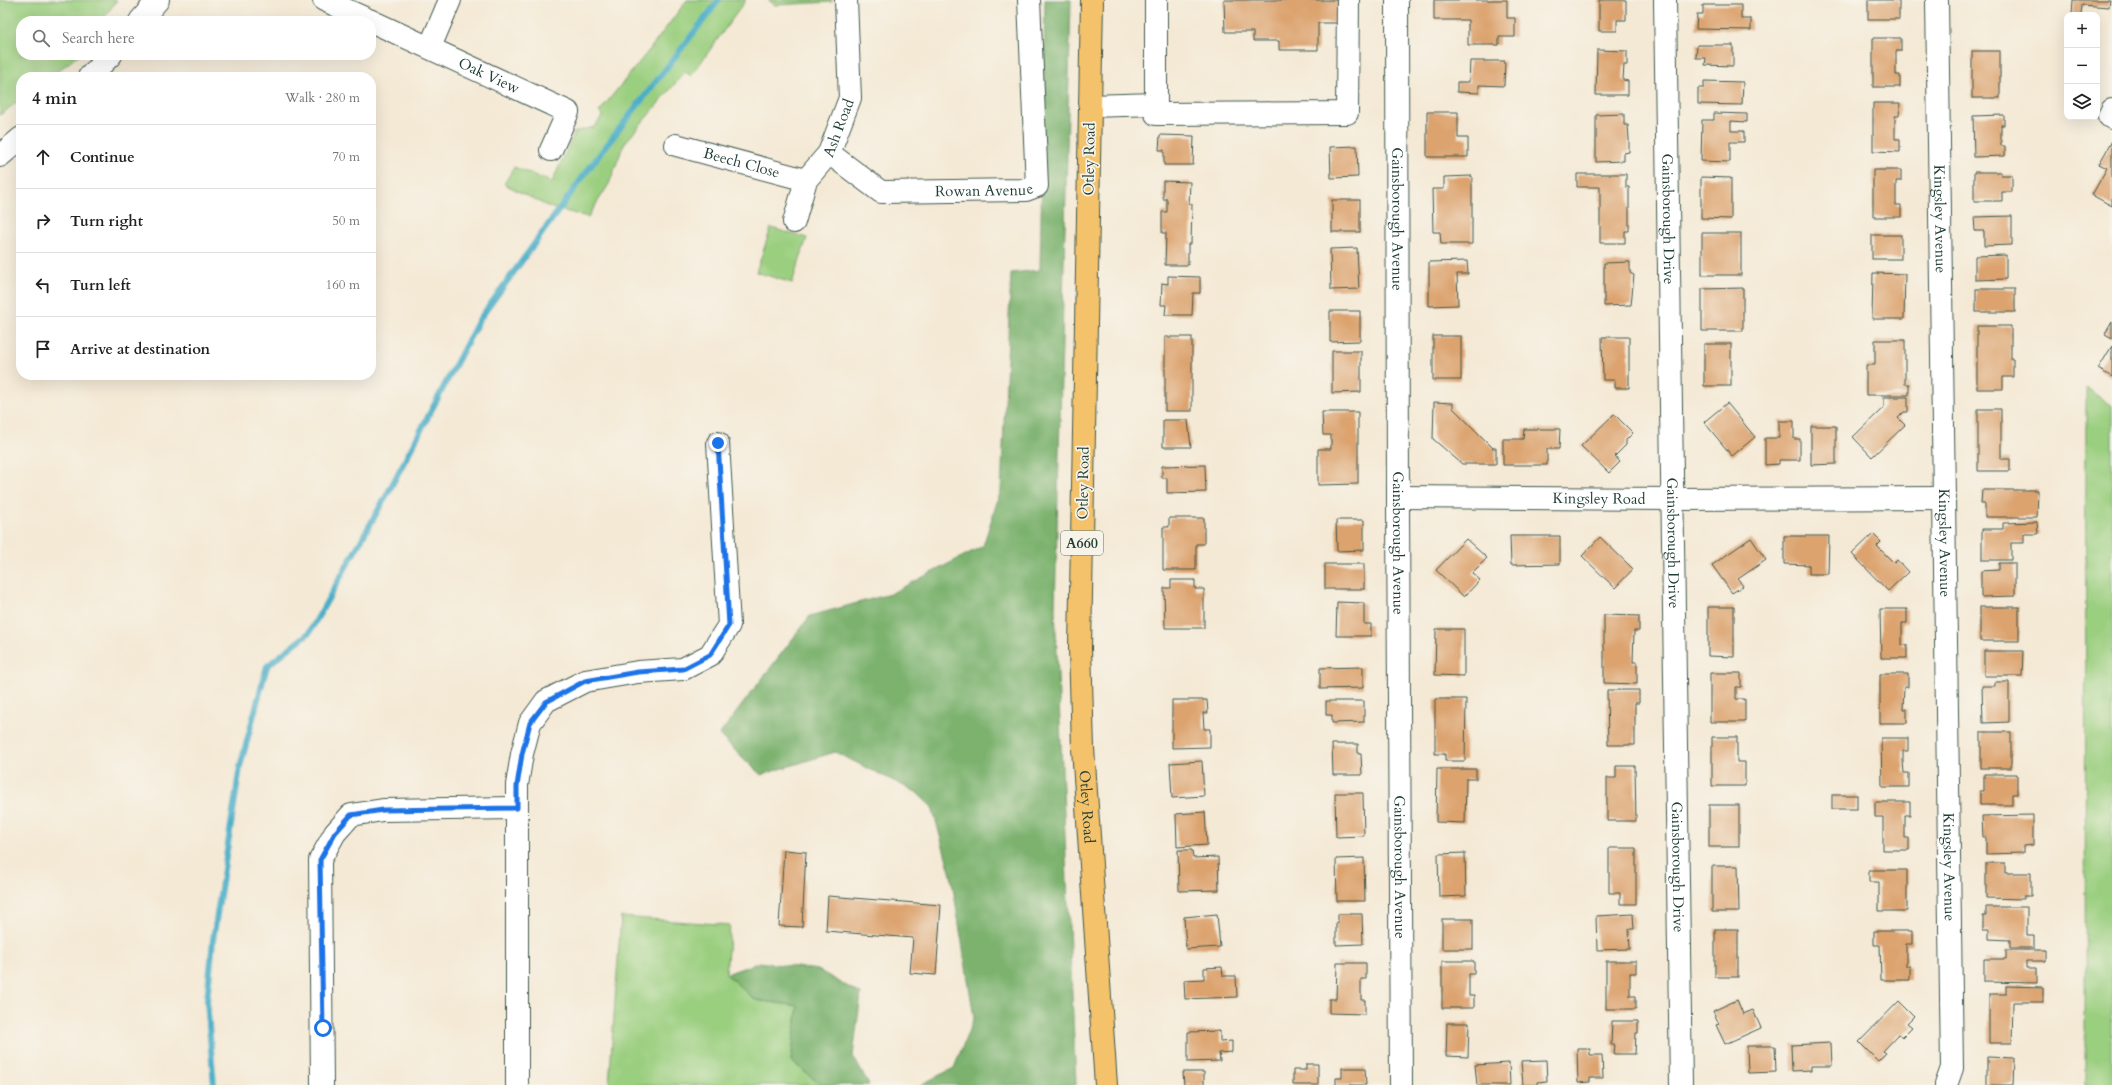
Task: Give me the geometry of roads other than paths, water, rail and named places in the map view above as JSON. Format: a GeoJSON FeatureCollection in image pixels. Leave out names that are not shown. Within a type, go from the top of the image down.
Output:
{"type":"FeatureCollection","features":[{"type":"Feature","properties":{"kind":"highway","name":"Otley Road"},"geometry":{"type":"LineString","coordinates":[[1092,0],[1080,648],[1084,748],[1106,1085]]}},
{"type":"Feature","properties":{"kind":"street"},"geometry":{"type":"LineString","coordinates":[[144,16],[158,0]]}},
{"type":"Feature","properties":{"kind":"street","name":"Oak View"},"geometry":{"type":"LineString","coordinates":[[324,0],[360,16]]}},
{"type":"Feature","properties":{"kind":"street"},"geometry":{"type":"LineString","coordinates":[[430,47],[450,0]]}},
{"type":"Feature","properties":{"kind":"street","name":"Ash Road"},"geometry":{"type":"LineString","coordinates":[[794,222],[806,180],[829,153],[850,98],[846,0]]}},
{"type":"Feature","properties":{"kind":"street","name":"Rowan Avenue"},"geometry":{"type":"LineString","coordinates":[[829,153],[881,192],[1026,190],[1037,186],[1038,176],[1029,0]]}},
{"type":"Feature","properties":{"kind":"street"},"geometry":{"type":"LineString","coordinates":[[1156,0],[1156,114],[1347,113],[1348,0]]}},
{"type":"Feature","properties":{"kind":"street","name":"Gainsborough Avenue"},"geometry":{"type":"LineString","coordinates":[[1398,0],[1398,497],[1401,1085]]}},
{"type":"Feature","properties":{"kind":"street","name":"Gainsborough Drive"},"geometry":{"type":"LineString","coordinates":[[1665,0],[1681,1085]]}},
{"type":"Feature","properties":{"kind":"street","name":"Kingsley Avenue"},"geometry":{"type":"LineString","coordinates":[[1937,0],[1952,1068],[1946,1085]]}},
{"type":"Feature","properties":{"kind":"street","name":"Oak View"},"geometry":{"type":"LineString","coordinates":[[376,23],[568,112],[551,150]]}},
{"type":"Feature","properties":{"kind":"street"},"geometry":{"type":"LineString","coordinates":[[94,72],[106,60]]}},
{"type":"Feature","properties":{"kind":"street"},"geometry":{"type":"LineString","coordinates":[[1090,106],[1156,104]]}},
{"type":"Feature","properties":{"kind":"street"},"geometry":{"type":"LineString","coordinates":[[2112,110],[2109,116],[2112,118]]}},
{"type":"Feature","properties":{"kind":"street"},"geometry":{"type":"LineString","coordinates":[[0,156],[16,142]]}},
{"type":"Feature","properties":{"kind":"street","name":"Beech Close"},"geometry":{"type":"LineString","coordinates":[[676,145],[806,180]]}},
{"type":"Feature","properties":{"kind":"street"},"geometry":{"type":"LineString","coordinates":[[517,1085],[517,786],[522,754],[530,723],[546,702],[585,681],[638,672],[683,669],[710,655],[729,625],[718,443]]}},
{"type":"Feature","properties":{"kind":"street","name":"Kingsley Road"},"geometry":{"type":"LineString","coordinates":[[1398,497],[1672,499],[1945,498]]}},
{"type":"Feature","properties":{"kind":"street"},"geometry":{"type":"LineString","coordinates":[[322,1085],[320,860],[335,833],[351,815],[383,810],[517,808]]}},
{"type":"Feature","properties":{"kind":"waterway"},"geometry":{"type":"LineString","coordinates":[[214,1085],[207,1001],[213,940],[240,767],[267,666],[309,633],[385,498],[479,320],[593,163],[719,0]]}}]}
